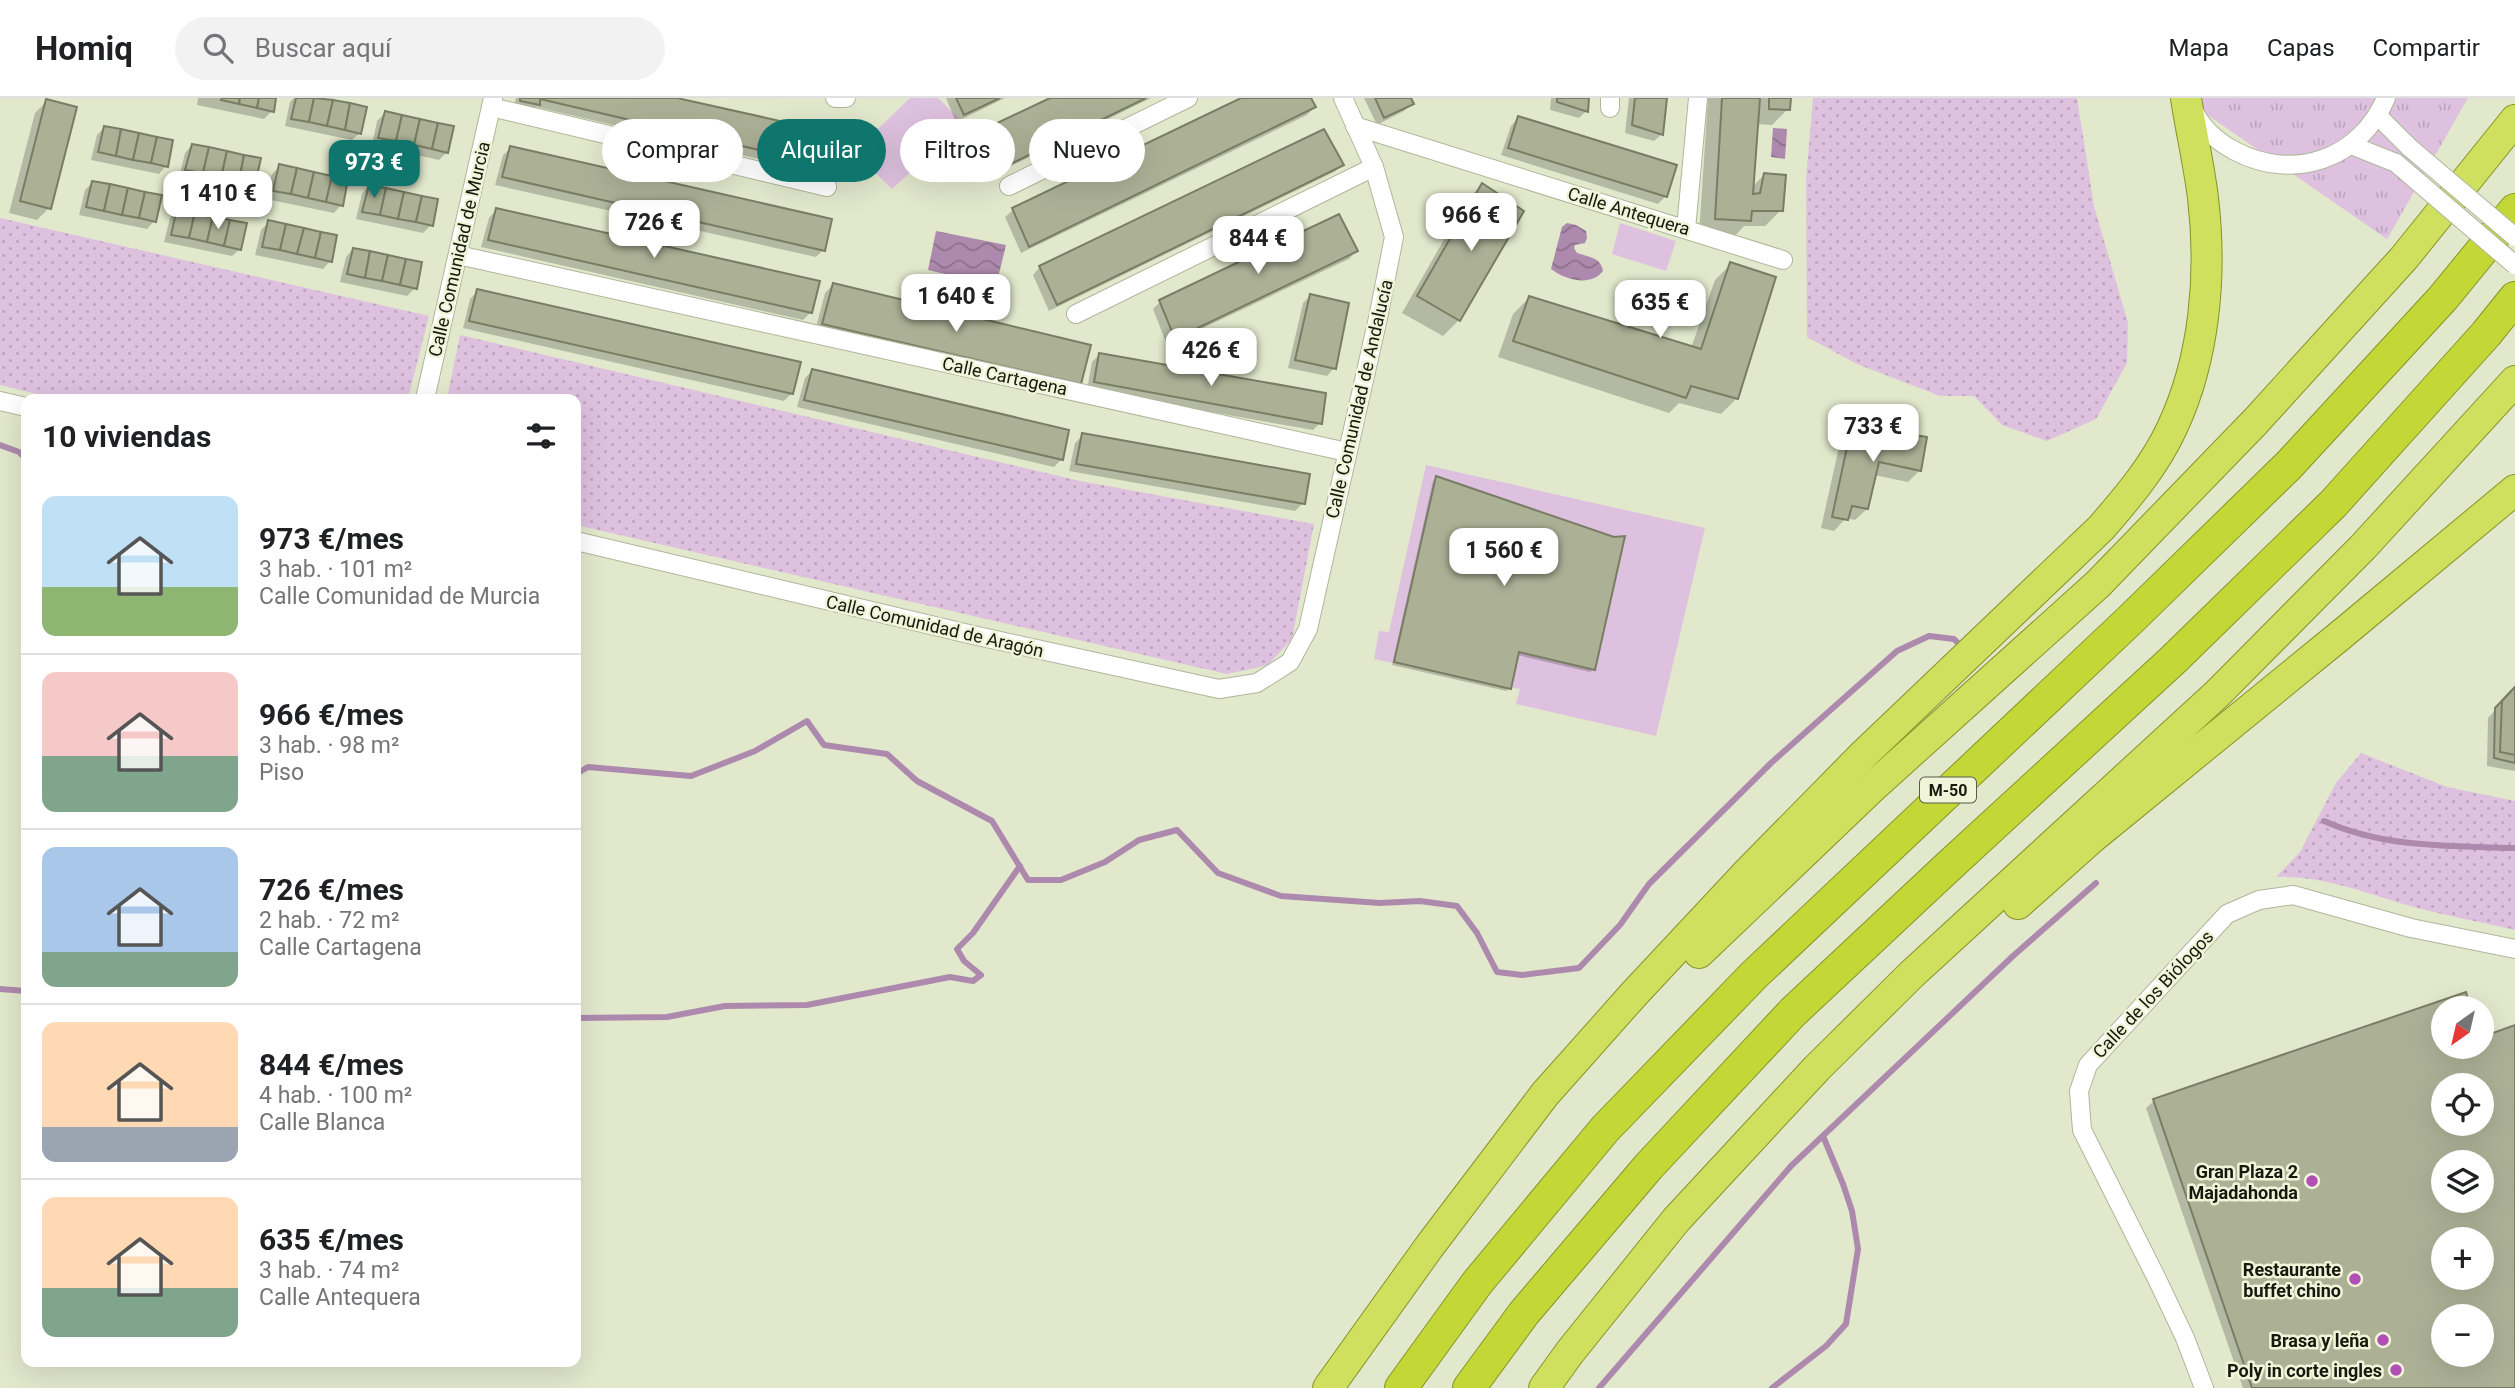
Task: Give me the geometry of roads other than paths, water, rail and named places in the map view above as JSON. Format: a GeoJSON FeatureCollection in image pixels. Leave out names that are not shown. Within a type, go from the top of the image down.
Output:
{"type":"FeatureCollection","features":[{"type":"Feature","properties":{"kind":"highway"},"geometry":{"type":"LineString","coordinates":[[1328,1388],[1429,1247],[1545,1094],[1634,994],[1748,872],[1864,754],[2101,527],[2130,495],[2153,462],[2172,429],[2187,391],[2197,354],[2207,282],[2203,199],[2187,98]]}},
{"type":"Feature","properties":{"kind":"highway"},"geometry":{"type":"LineString","coordinates":[[1429,1247],[1560,1097],[1715,937],[1876,784],[2098,584],[2227,451],[2404,258],[2515,120]]}},
{"type":"Feature","properties":{"kind":"highway","name":"M-50"},"geometry":{"type":"LineString","coordinates":[[1401,1388],[1477,1283],[1605,1129],[1754,975],[2130,620],[2289,465],[2443,299],[2515,210]]}},
{"type":"Feature","properties":{"kind":"highway"},"geometry":{"type":"LineString","coordinates":[[1469,1388],[1524,1313],[1649,1166],[1793,1012],[2173,660],[2333,504],[2486,334],[2515,298]]}},
{"type":"Feature","properties":{"kind":"highway"},"geometry":{"type":"LineString","coordinates":[[1544,1388],[1660,1240],[1817,1068],[1912,974],[2217,694],[2363,547],[2515,381]]}},
{"type":"Feature","properties":{"kind":"highway"},"geometry":{"type":"LineString","coordinates":[[1705,1190],[2092,838],[2515,490]]}},
{"type":"Feature","properties":{"kind":"street"},"geometry":{"type":"LineString","coordinates":[[835,98],[846,98]]}},
{"type":"Feature","properties":{"kind":"street"},"geometry":{"type":"LineString","coordinates":[[1009,186],[1188,98]]}},
{"type":"Feature","properties":{"kind":"street","name":"Calle Comunidad de Andalucía"},"geometry":{"type":"LineString","coordinates":[[1290,662],[1308,629],[1394,237],[1374,167],[1343,98]]}},
{"type":"Feature","properties":{"kind":"street"},"geometry":{"type":"LineString","coordinates":[[1686,229],[1698,98]]}},
{"type":"Feature","properties":{"kind":"street"},"geometry":{"type":"LineString","coordinates":[[2187,98],[2198,120],[2222,145],[2252,160],[2286,166],[2320,161],[2351,145],[2366,132],[2378,116],[2386,98]]}},
{"type":"Feature","properties":{"kind":"street"},"geometry":{"type":"LineString","coordinates":[[492,102],[827,187]]}},
{"type":"Feature","properties":{"kind":"street","name":"Calle Comunidad de Murcia"},"geometry":{"type":"LineString","coordinates":[[426,394],[492,102]]}},
{"type":"Feature","properties":{"kind":"street"},"geometry":{"type":"LineString","coordinates":[[2378,116],[2409,147],[2515,237]]}},
{"type":"Feature","properties":{"kind":"street","name":"Calle Antequera"},"geometry":{"type":"LineString","coordinates":[[1355,126],[1783,260]]}},
{"type":"Feature","properties":{"kind":"street"},"geometry":{"type":"LineString","coordinates":[[2351,145],[2396,163],[2515,265]]}},
{"type":"Feature","properties":{"kind":"street"},"geometry":{"type":"LineString","coordinates":[[1076,314],[1374,167]]}},
{"type":"Feature","properties":{"kind":"street","name":"Calle Cartagena"},"geometry":{"type":"LineString","coordinates":[[458,255],[1346,452]]}},
{"type":"Feature","properties":{"kind":"street"},"geometry":{"type":"LineString","coordinates":[[0,401],[21,406]]}},
{"type":"Feature","properties":{"kind":"street","name":"Calle Comunidad de Aragón"},"geometry":{"type":"LineString","coordinates":[[581,542],[973,635],[1219,689],[1257,684],[1290,662]]}},
{"type":"Feature","properties":{"kind":"street","name":"Calle de los Biólogos"},"geometry":{"type":"LineString","coordinates":[[2204,1388],[2185,1338],[2082,1130],[2079,1091],[2088,1065],[2227,914],[2259,900],[2293,895],[2411,928],[2515,949]]}},
{"type":"Feature","properties":{"kind":"water"},"geometry":{"type":"Polygon","coordinates":[[[1773,128],[1787,129],[1785,159],[1771,157],[1773,128]]]}},
{"type":"Feature","properties":{"kind":"water"},"geometry":{"type":"Polygon","coordinates":[[[1567,223],[1586,231],[1585,243],[1575,245],[1574,248],[1577,253],[1600,263],[1603,271],[1598,276],[1585,280],[1570,279],[1551,269],[1562,227],[1567,223]]]}},
{"type":"Feature","properties":{"kind":"water"},"geometry":{"type":"Polygon","coordinates":[[[936,231],[1006,245],[996,286],[928,270],[936,231]]]}},
{"type":"Feature","properties":{"kind":"waterway"},"geometry":{"type":"LineString","coordinates":[[0,445],[21,454]]}},
{"type":"Feature","properties":{"kind":"waterway"},"geometry":{"type":"LineString","coordinates":[[581,771],[588,767],[691,776],[755,751],[807,721],[824,745],[887,754],[917,781],[992,821],[1028,880],[1061,880],[1105,862],[1139,840],[1177,830],[1218,873],[1281,896],[1380,903],[1420,901],[1457,906],[1477,933],[1497,972],[1522,975],[1579,968],[1620,925],[1649,884],[1771,763],[1897,651],[1929,636],[1954,639],[1959,644]]}},
{"type":"Feature","properties":{"kind":"waterway"},"geometry":{"type":"LineString","coordinates":[[2324,821],[2347,830],[2394,841],[2442,846],[2515,848]]}},
{"type":"Feature","properties":{"kind":"waterway"},"geometry":{"type":"LineString","coordinates":[[581,1018],[667,1017],[725,1006],[807,1005],[950,977],[973,981],[981,975],[964,961],[957,949],[973,933],[1020,866]]}},
{"type":"Feature","properties":{"kind":"waterway"},"geometry":{"type":"LineString","coordinates":[[1599,1388],[1791,1166],[2013,956],[2096,883]]}},
{"type":"Feature","properties":{"kind":"waterway"},"geometry":{"type":"LineString","coordinates":[[0,989],[21,991]]}},
{"type":"Feature","properties":{"kind":"waterway"},"geometry":{"type":"LineString","coordinates":[[1772,1388],[1826,1346],[1846,1324],[1858,1249],[1852,1211],[1823,1136]]}},
{"type":"Feature","properties":{"kind":"place","name":"Gran Plaza 2 Majadahonda"},"geometry":{"type":"Point","coordinates":[2312,1181]}},
{"type":"Feature","properties":{"kind":"place","name":"Restaurante buffet chino"},"geometry":{"type":"Point","coordinates":[2355,1279]}},
{"type":"Feature","properties":{"kind":"place","name":"Brasa y leña"},"geometry":{"type":"Point","coordinates":[2383,1340]}},
{"type":"Feature","properties":{"kind":"place","name":"Poly in corte ingles"},"geometry":{"type":"Point","coordinates":[2396,1370]}}]}
